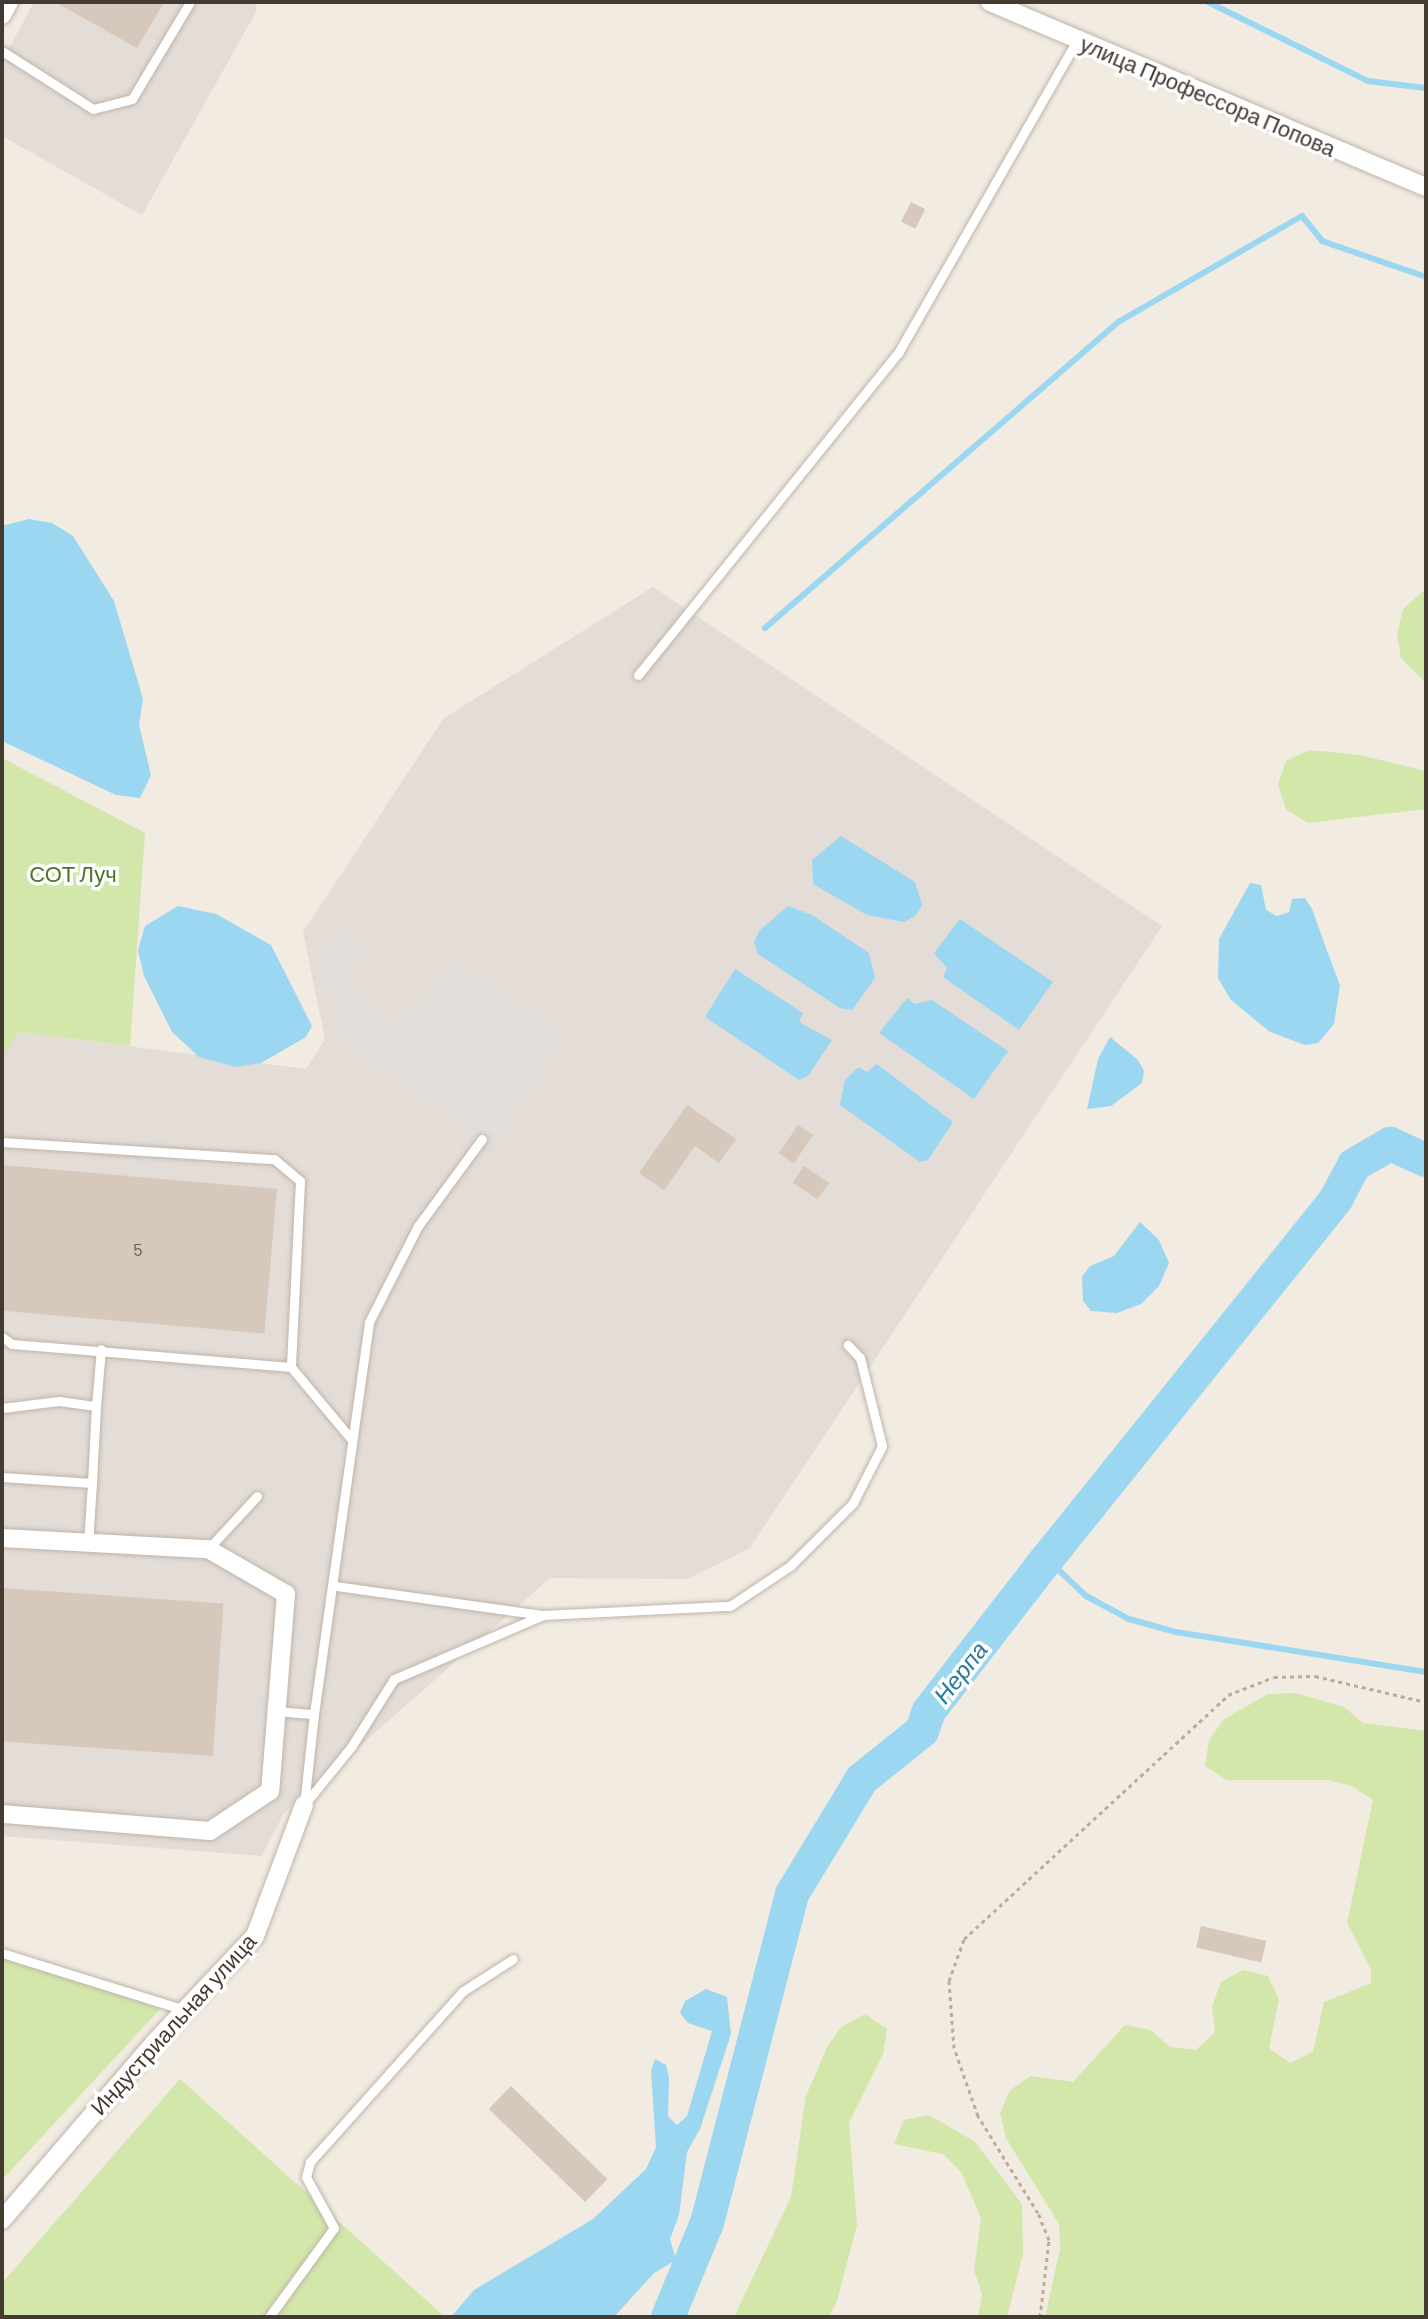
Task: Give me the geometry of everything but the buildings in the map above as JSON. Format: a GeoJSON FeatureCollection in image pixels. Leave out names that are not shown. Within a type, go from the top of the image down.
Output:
{"type":"FeatureCollection","features":[{"type":"Feature","properties":{"kind":"street"},"geometry":{"type":"LineString","coordinates":[[2,15],[9,2]]}},
{"type":"Feature","properties":{"kind":"street","name":"улица Профессора Попова"},"geometry":{"type":"LineString","coordinates":[[990,2],[1426,187]]}},
{"type":"Feature","properties":{"kind":"street"},"geometry":{"type":"LineString","coordinates":[[2,1538],[208,1549],[286,1594],[270,1791],[210,1831],[2,1814]]}},
{"type":"Feature","properties":{"kind":"street","name":"Индустриальная улица"},"geometry":{"type":"LineString","coordinates":[[2,2220],[185,2010],[255,1936],[304,1805]]}},
{"type":"Feature","properties":{"kind":"lane"},"geometry":{"type":"LineString","coordinates":[[2,51],[93,109],[132,99],[190,2]]}},
{"type":"Feature","properties":{"kind":"lane"},"geometry":{"type":"LineString","coordinates":[[638,675],[898,353],[1077,40]]}},
{"type":"Feature","properties":{"kind":"lane"},"geometry":{"type":"LineString","coordinates":[[304,1805],[314,1714],[336,1586],[369,1322],[418,1226],[482,1139]]}},
{"type":"Feature","properties":{"kind":"lane"},"geometry":{"type":"LineString","coordinates":[[2,1142],[274,1159],[300,1181],[291,1367],[352,1440]]}},
{"type":"Feature","properties":{"kind":"lane"},"geometry":{"type":"LineString","coordinates":[[2,1337],[12,1344],[291,1367]]}},
{"type":"Feature","properties":{"kind":"lane"},"geometry":{"type":"LineString","coordinates":[[336,1586],[543,1615],[730,1606],[790,1566],[853,1503],[882,1446],[860,1358],[848,1345]]}},
{"type":"Feature","properties":{"kind":"lane"},"geometry":{"type":"LineString","coordinates":[[88,1544],[101,1349]]}},
{"type":"Feature","properties":{"kind":"lane"},"geometry":{"type":"LineString","coordinates":[[2,1408],[59,1401],[96,1406]]}},
{"type":"Feature","properties":{"kind":"lane"},"geometry":{"type":"LineString","coordinates":[[2,1477],[92,1483]]}},
{"type":"Feature","properties":{"kind":"lane"},"geometry":{"type":"LineString","coordinates":[[208,1549],[257,1496]]}},
{"type":"Feature","properties":{"kind":"lane"},"geometry":{"type":"LineString","coordinates":[[304,1805],[351,1747],[394,1679],[543,1615]]}},
{"type":"Feature","properties":{"kind":"lane"},"geometry":{"type":"LineString","coordinates":[[276,1711],[314,1714]]}},
{"type":"Feature","properties":{"kind":"lane"},"geometry":{"type":"LineString","coordinates":[[2,1953],[185,2010]]}},
{"type":"Feature","properties":{"kind":"lane"},"geometry":{"type":"LineString","coordinates":[[269,2317],[334,2228],[306,2177],[310,2162],[463,1991],[513,1959]]}},
{"type":"Feature","properties":{"kind":"path"},"geometry":{"type":"LineString","coordinates":[[1040,2317],[1049,2240],[1038,2213],[978,2116],[954,2048],[949,1981],[964,1939],[1228,1695],[1274,1677],[1315,1676],[1426,1702]]}},
{"type":"Feature","properties":{"kind":"shaded area"},"geometry":{"type":"Polygon","coordinates":[[[34,2],[256,2],[256,12],[142,215],[2,136],[2,61],[34,2]]]}},
{"type":"Feature","properties":{"kind":"shaded area"},"geometry":{"type":"Polygon","coordinates":[[[653,587],[1162,926],[750,1548],[687,1579],[550,1578],[284,1813],[262,1856],[2,1836],[2,1058],[18,1032],[306,1069],[325,1039],[303,932],[444,718],[653,587]]]}},
{"type":"Feature","properties":{"kind":"shaded area"},"geometry":{"type":"Polygon","coordinates":[[[341,931],[361,941],[350,975],[353,994],[365,1013],[380,1021],[402,1022],[417,1015],[456,962],[565,1037],[490,1141],[340,1036],[327,956],[341,931]]]}},
{"type":"Feature","properties":{"kind":"green space"},"geometry":{"type":"Polygon","coordinates":[[[1426,589],[1426,683],[1401,658],[1397,634],[1403,609],[1426,589]]]}},
{"type":"Feature","properties":{"kind":"green space"},"geometry":{"type":"Polygon","coordinates":[[[1309,750],[1360,755],[1426,771],[1426,809],[1308,823],[1286,809],[1278,784],[1286,761],[1309,750]]]}},
{"type":"Feature","properties":{"kind":"green space","name":"СОТ Луч"},"geometry":{"type":"Polygon","coordinates":[[[2,758],[145,833],[130,1046],[19,1032],[2,1058],[2,758]]]}},
{"type":"Feature","properties":{"kind":"green space"},"geometry":{"type":"Polygon","coordinates":[[[1295,1693],[1344,1707],[1363,1723],[1426,1731],[1426,2317],[1045,2317],[1060,2249],[1059,2224],[1006,2138],[1000,2113],[1010,2090],[1031,2076],[1073,2082],[1125,2025],[1151,2030],[1170,2047],[1196,2050],[1215,2032],[1212,2006],[1221,1982],[1243,1970],[1268,1976],[1279,1999],[1269,2048],[1290,2063],[1313,2052],[1324,2002],[1371,1983],[1371,1969],[1347,1923],[1373,1800],[1352,1786],[1328,1780],[1227,1780],[1205,1766],[1209,1740],[1224,1719],[1268,1694],[1295,1693]]]}},
{"type":"Feature","properties":{"kind":"green space"},"geometry":{"type":"Polygon","coordinates":[[[2,1952],[55,1967],[160,2009],[2,2180],[2,1952]]]}},
{"type":"Feature","properties":{"kind":"green space"},"geometry":{"type":"Polygon","coordinates":[[[865,2014],[887,2029],[883,2054],[849,2123],[857,2225],[837,2301],[829,2317],[734,2317],[791,2197],[806,2096],[827,2047],[841,2027],[865,2014]]]}},
{"type":"Feature","properties":{"kind":"green space"},"geometry":{"type":"Polygon","coordinates":[[[180,2079],[445,2317],[2,2317],[2,2283],[180,2079]]]}},
{"type":"Feature","properties":{"kind":"green space"},"geometry":{"type":"Polygon","coordinates":[[[929,2115],[975,2142],[1022,2204],[1023,2254],[1007,2317],[978,2317],[982,2294],[974,2270],[981,2218],[961,2172],[943,2154],[894,2144],[904,2120],[929,2115]]]}},
{"type":"Feature","properties":{"kind":"water"},"geometry":{"type":"Polygon","coordinates":[[[29,519],[52,523],[73,536],[114,601],[143,699],[139,725],[151,775],[140,798],[116,795],[2,741],[2,526],[29,519]]]}},
{"type":"Feature","properties":{"kind":"water"},"geometry":{"type":"Polygon","coordinates":[[[841,836],[915,882],[922,905],[915,916],[904,922],[867,915],[813,884],[812,860],[841,836]]]}},
{"type":"Feature","properties":{"kind":"water"},"geometry":{"type":"Polygon","coordinates":[[[1250,883],[1261,885],[1266,910],[1277,916],[1289,912],[1292,899],[1305,898],[1312,909],[1340,986],[1334,1024],[1318,1043],[1305,1045],[1270,1032],[1231,1000],[1218,978],[1219,939],[1250,883]]]}},
{"type":"Feature","properties":{"kind":"water"},"geometry":{"type":"Polygon","coordinates":[[[178,906],[216,914],[271,945],[312,1026],[306,1037],[261,1063],[236,1067],[199,1057],[172,1032],[144,976],[138,950],[145,926],[178,906]]]}},
{"type":"Feature","properties":{"kind":"water"},"geometry":{"type":"Polygon","coordinates":[[[788,906],[812,915],[869,953],[875,978],[852,1010],[840,1008],[758,954],[754,942],[760,930],[788,906]]]}},
{"type":"Feature","properties":{"kind":"water"},"geometry":{"type":"Polygon","coordinates":[[[960,919],[1053,982],[1019,1030],[943,977],[947,968],[934,953],[960,919]]]}},
{"type":"Feature","properties":{"kind":"water"},"geometry":{"type":"Polygon","coordinates":[[[735,969],[803,1013],[799,1022],[832,1040],[808,1076],[799,1080],[705,1017],[735,969]]]}},
{"type":"Feature","properties":{"kind":"water"},"geometry":{"type":"Polygon","coordinates":[[[907,998],[915,1004],[932,1000],[1008,1051],[974,1099],[879,1033],[907,998]]]}},
{"type":"Feature","properties":{"kind":"water"},"geometry":{"type":"Polygon","coordinates":[[[1110,1037],[1138,1060],[1144,1071],[1142,1083],[1111,1106],[1087,1109],[1098,1059],[1110,1037]]]}},
{"type":"Feature","properties":{"kind":"water"},"geometry":{"type":"Polygon","coordinates":[[[877,1064],[953,1122],[928,1160],[920,1162],[840,1105],[845,1080],[858,1067],[867,1072],[877,1064]]]}},
{"type":"Feature","properties":{"kind":"water"},"geometry":{"type":"Polygon","coordinates":[[[1140,1222],[1159,1240],[1169,1263],[1159,1286],[1141,1304],[1117,1313],[1091,1311],[1083,1301],[1082,1277],[1090,1266],[1114,1256],[1140,1222]]]}},
{"type":"Feature","properties":{"kind":"water"},"geometry":{"type":"Polygon","coordinates":[[[706,1989],[727,1997],[731,2034],[700,2129],[687,2152],[679,2215],[670,2239],[676,2260],[654,2273],[614,2317],[451,2317],[474,2290],[593,2219],[646,2169],[656,2147],[651,2071],[655,2059],[666,2065],[669,2078],[668,2116],[677,2125],[687,2116],[712,2031],[688,2023],[680,2013],[685,2001],[706,1989]]]}},
{"type":"Feature","properties":{"kind":"waterway"},"geometry":{"type":"LineString","coordinates":[[1208,2],[1368,81],[1426,88]]}},
{"type":"Feature","properties":{"kind":"waterway"},"geometry":{"type":"LineString","coordinates":[[765,628],[1120,321],[1302,216],[1322,241],[1426,277]]}},
{"type":"Feature","properties":{"kind":"waterway","name":"Нерпа"},"geometry":{"type":"LineString","coordinates":[[668,2317],[707,2223],[792,1894],[862,1779],[922,1731],[929,1711],[1336,1199],[1354,1165],[1390,1144],[1426,1160]]}},
{"type":"Feature","properties":{"kind":"waterway"},"geometry":{"type":"LineString","coordinates":[[1047,1559],[1086,1596],[1129,1619],[1176,1632],[1426,1672]]}}]}
